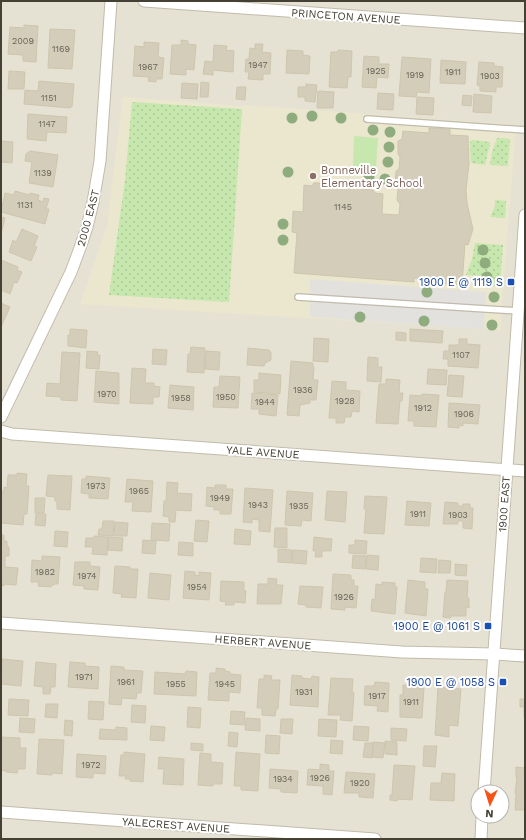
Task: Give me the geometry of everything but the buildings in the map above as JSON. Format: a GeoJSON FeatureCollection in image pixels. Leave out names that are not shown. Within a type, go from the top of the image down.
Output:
{"type":"FeatureCollection","features":[{"type":"Feature","properties":{"kind":"street","name":"2000 EAST"},"geometry":{"type":"LineString","coordinates":[[1,418],[71,272],[87,228],[100,160],[111,1]]}},
{"type":"Feature","properties":{"kind":"street","name":"PRINCETON AVENUE"},"geometry":{"type":"LineString","coordinates":[[144,1],[525,28]]}},
{"type":"Feature","properties":{"kind":"street","name":"1900 EAST"},"geometry":{"type":"LineString","coordinates":[[485,784],[525,223]]}},
{"type":"Feature","properties":{"kind":"street","name":"YALE AVENUE"},"geometry":{"type":"LineString","coordinates":[[1,431],[12,434],[525,471]]}},
{"type":"Feature","properties":{"kind":"street","name":"HERBERT AVENUE"},"geometry":{"type":"LineString","coordinates":[[1,623],[395,652],[525,656]]}},
{"type":"Feature","properties":{"kind":"street","name":"YALECREST AVENUE"},"geometry":{"type":"LineString","coordinates":[[1,812],[375,839]]}},
{"type":"Feature","properties":{"kind":"street"},"geometry":{"type":"LineString","coordinates":[[481,839],[482,824]]}},
{"type":"Feature","properties":{"kind":"lane"},"geometry":{"type":"LineString","coordinates":[[367,119],[525,130]]}},
{"type":"Feature","properties":{"kind":"lane"},"geometry":{"type":"LineString","coordinates":[[298,297],[518,311]]}},
{"type":"Feature","properties":{"kind":"shaded area"},"geometry":{"type":"Polygon","coordinates":[[[1,1],[525,1],[525,839],[1,839],[1,1]]]}},
{"type":"Feature","properties":{"kind":"shaded area","name":"Bonneville Elementary School"},"geometry":{"type":"Polygon","coordinates":[[[123,97],[516,125],[500,330],[80,304],[107,226],[123,97]]]}},
{"type":"Feature","properties":{"kind":"shaded area"},"geometry":{"type":"Polygon","coordinates":[[[310,279],[486,292],[484,329],[310,317],[310,279]]]}},
{"type":"Feature","properties":{"kind":"green space"},"geometry":{"type":"Polygon","coordinates":[[[132,102],[242,109],[229,302],[109,295],[125,180],[132,102]]]}},
{"type":"Feature","properties":{"kind":"green space"},"geometry":{"type":"Polygon","coordinates":[[[354,136],[378,138],[376,168],[353,167],[354,136]]]}},
{"type":"Feature","properties":{"kind":"green space"},"geometry":{"type":"Polygon","coordinates":[[[497,138],[510,139],[508,166],[490,165],[492,152],[497,138]]]}},
{"type":"Feature","properties":{"kind":"green space"},"geometry":{"type":"Polygon","coordinates":[[[472,140],[490,142],[485,165],[471,162],[470,142],[472,140]]]}},
{"type":"Feature","properties":{"kind":"green space"},"geometry":{"type":"Polygon","coordinates":[[[495,200],[506,201],[505,218],[490,217],[495,206],[495,200]]]}},
{"type":"Feature","properties":{"kind":"green space"},"geometry":{"type":"Polygon","coordinates":[[[475,243],[503,245],[500,286],[484,285],[484,276],[466,275],[472,259],[475,243]]]}},
{"type":"Feature","properties":{"kind":"place","name":"Bonneville Elementary School"},"geometry":{"type":"Point","coordinates":[313,176]}},
{"type":"Feature","properties":{"kind":"place","name":"1900 E @ 1119 S"},"geometry":{"type":"Point","coordinates":[511,282]}},
{"type":"Feature","properties":{"kind":"place","name":"1900 E @ 1061 S"},"geometry":{"type":"Point","coordinates":[488,626]}},
{"type":"Feature","properties":{"kind":"place","name":"1900 E @ 1058 S"},"geometry":{"type":"Point","coordinates":[503,682]}}]}
